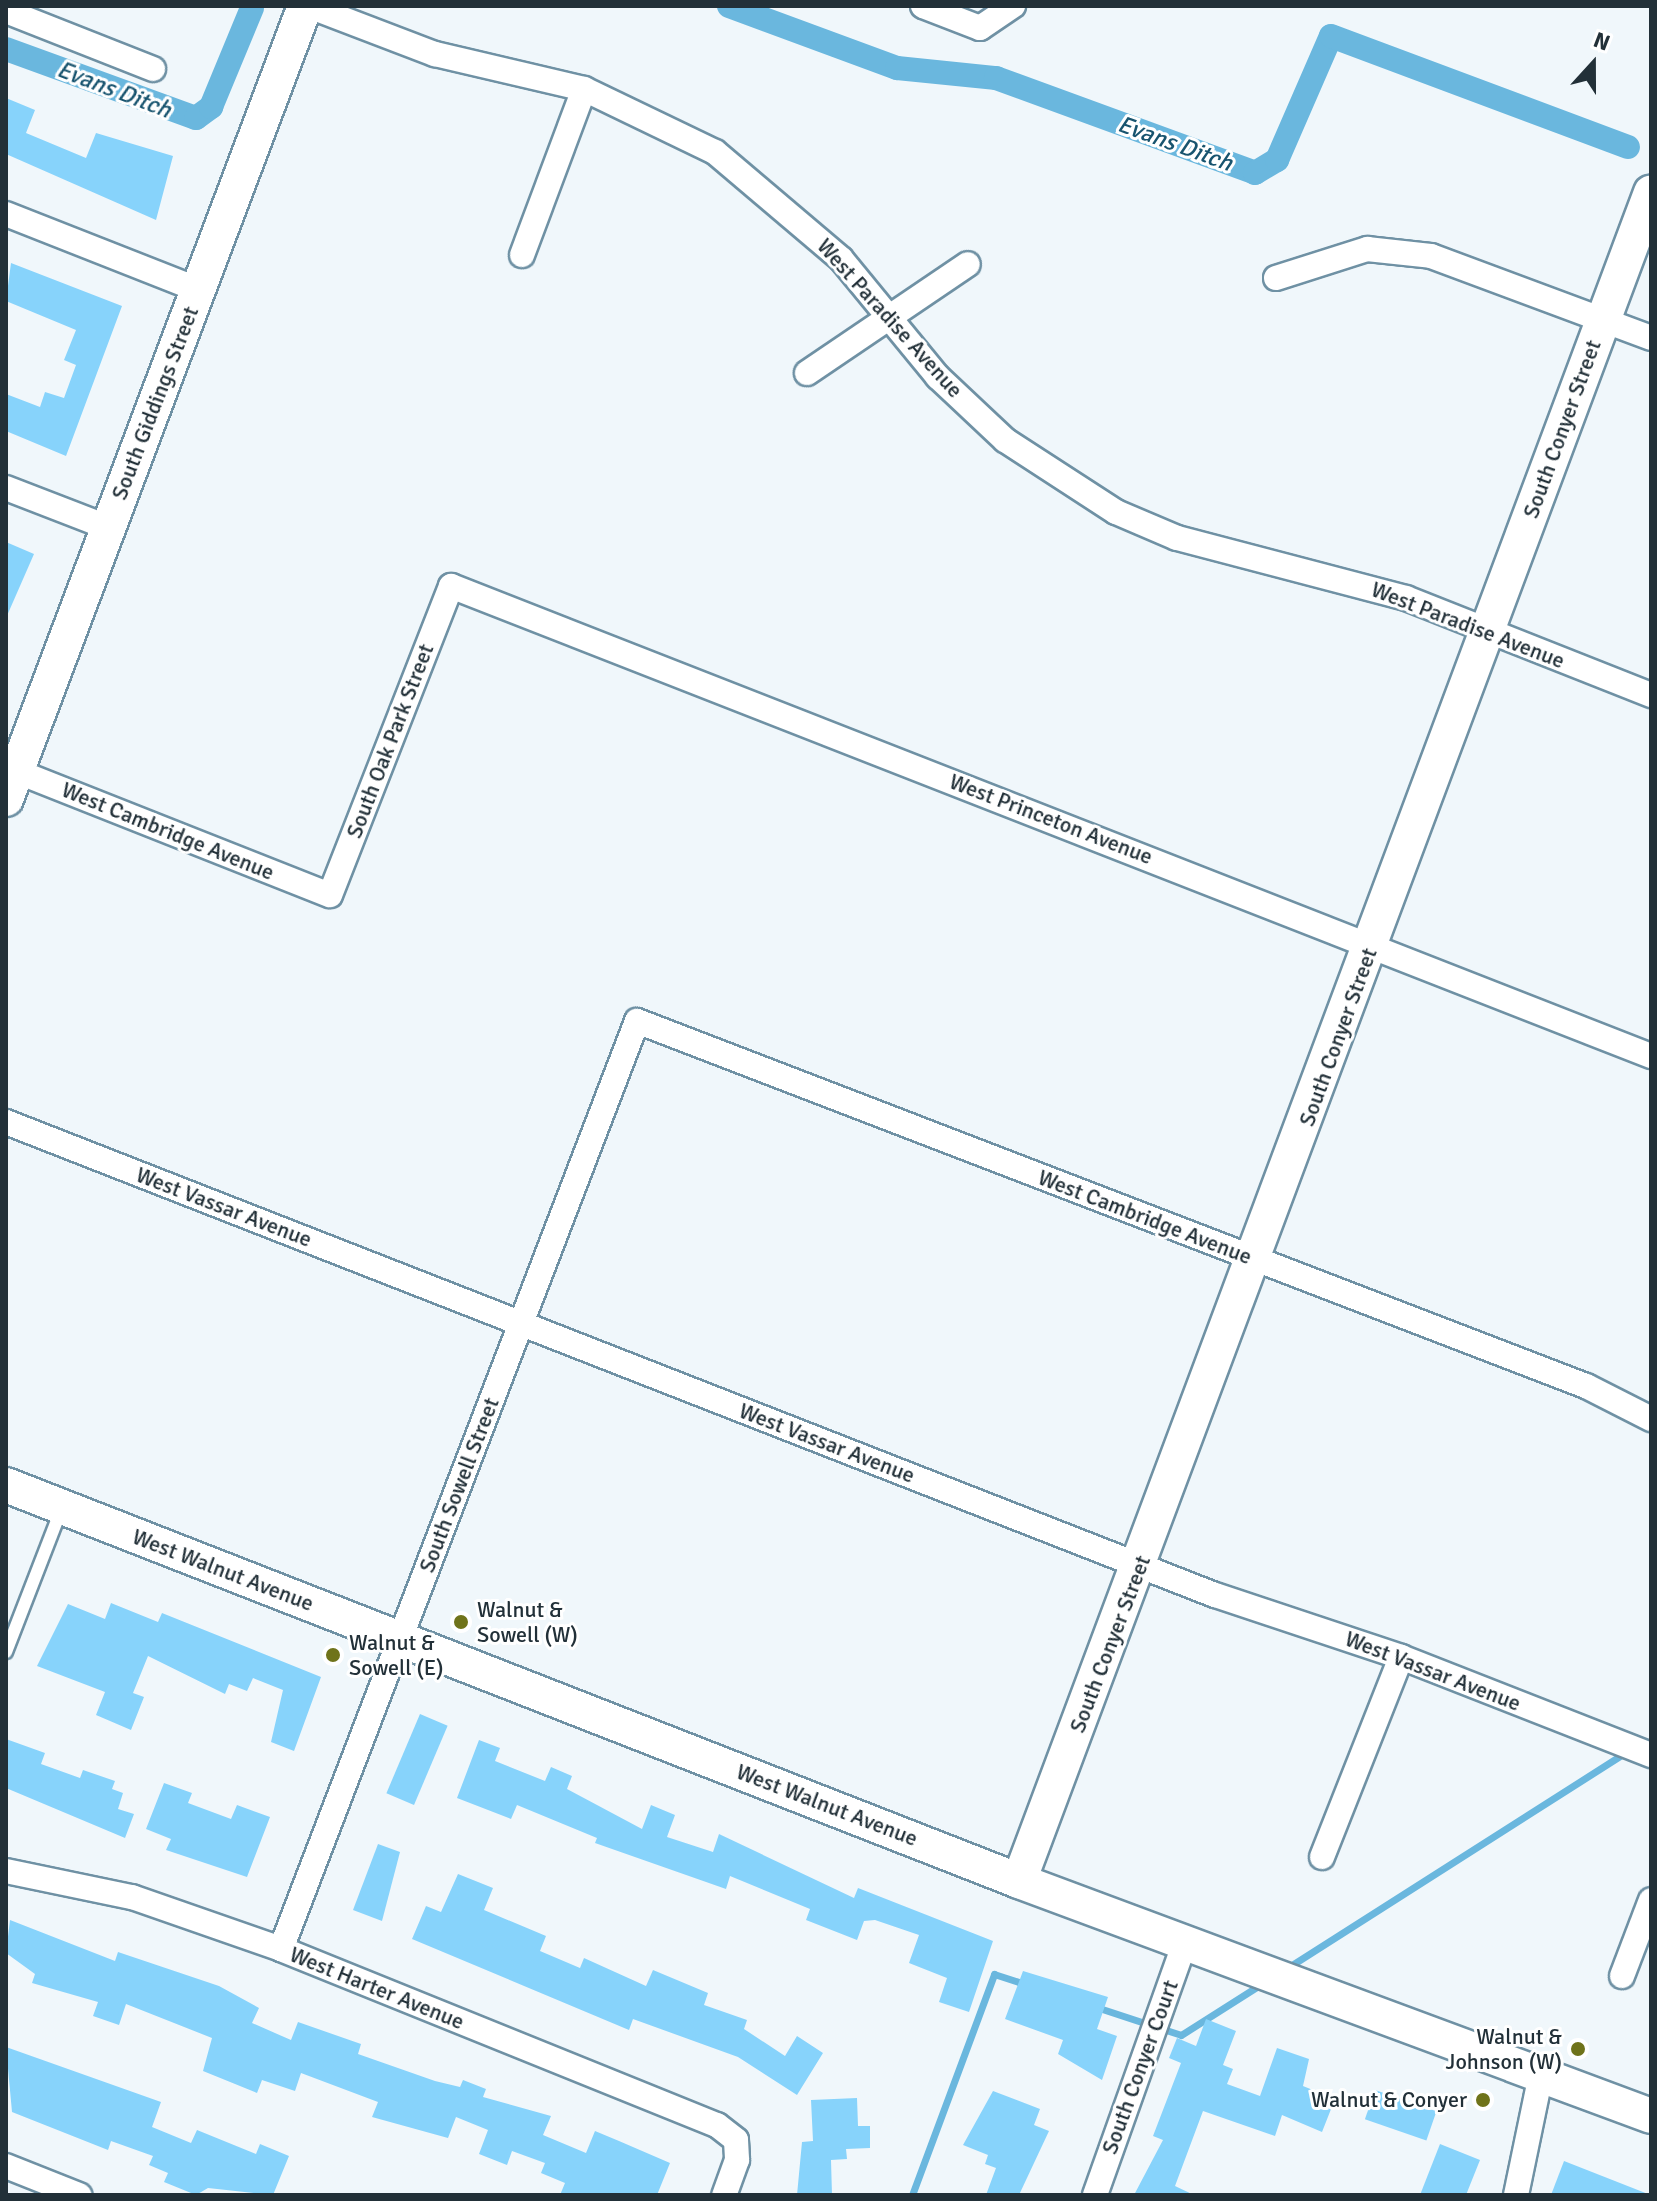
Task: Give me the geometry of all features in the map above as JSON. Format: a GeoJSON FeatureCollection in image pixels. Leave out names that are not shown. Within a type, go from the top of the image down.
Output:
{"type":"FeatureCollection","features":[{"type":"Feature","properties":{"kind":"street","name":"West Paradise Avenue"},"geometry":{"type":"LineString","coordinates":[[307,6],[435,54],[584,89],[649,115],[748,176],[841,259],[890,318],[1005,440],[1116,512],[1177,538],[1406,598],[1651,695]]}},
{"type":"Feature","properties":{"kind":"street","name":"South Giddings Street"},"geometry":{"type":"LineString","coordinates":[[10,779],[307,6]]}},
{"type":"Feature","properties":{"kind":"street"},"geometry":{"type":"LineString","coordinates":[[923,6],[980,28],[1013,6]]}},
{"type":"Feature","properties":{"kind":"street"},"geometry":{"type":"LineString","coordinates":[[6,11],[153,69]]}},
{"type":"Feature","properties":{"kind":"street"},"geometry":{"type":"LineString","coordinates":[[522,255],[584,89]]}},
{"type":"Feature","properties":{"kind":"street","name":"South Conyer Street"},"geometry":{"type":"LineString","coordinates":[[1019,1881],[1257,1260],[1651,192]]}},
{"type":"Feature","properties":{"kind":"street"},"geometry":{"type":"LineString","coordinates":[[6,214],[199,290]]}},
{"type":"Feature","properties":{"kind":"street"},"geometry":{"type":"LineString","coordinates":[[1276,278],[1367,249],[1431,256],[1651,338]]}},
{"type":"Feature","properties":{"kind":"street"},"geometry":{"type":"LineString","coordinates":[[807,373],[968,264]]}},
{"type":"Feature","properties":{"kind":"street"},"geometry":{"type":"LineString","coordinates":[[6,488],[107,527]]}},
{"type":"Feature","properties":{"kind":"street","name":"South Oak Park Street"},"geometry":{"type":"LineString","coordinates":[[330,895],[451,586]]}},
{"type":"Feature","properties":{"kind":"street","name":"West Princeton Avenue"},"geometry":{"type":"LineString","coordinates":[[451,586],[1372,944],[1651,1056]]}},
{"type":"Feature","properties":{"kind":"street","name":"West Cambridge Avenue"},"geometry":{"type":"LineString","coordinates":[[10,779],[330,895]]}},
{"type":"Feature","properties":{"kind":"street","name":"West Cambridge Avenue"},"geometry":{"type":"LineString","coordinates":[[637,1021],[1586,1386],[1651,1419]]}},
{"type":"Feature","properties":{"kind":"street","name":"South Sowell Street"},"geometry":{"type":"LineString","coordinates":[[281,1949],[637,1021]]}},
{"type":"Feature","properties":{"kind":"street","name":"West Vassar Avenue"},"geometry":{"type":"LineString","coordinates":[[6,1122],[1139,1566],[1401,1657],[1651,1755]]}},
{"type":"Feature","properties":{"kind":"street","name":"West Walnut Avenue"},"geometry":{"type":"LineString","coordinates":[[6,1485],[1019,1881],[1186,1940],[1651,2116]]}},
{"type":"Feature","properties":{"kind":"street"},"geometry":{"type":"LineString","coordinates":[[1322,1857],[1401,1657]]}},
{"type":"Feature","properties":{"kind":"street","name":"West Harter Avenue"},"geometry":{"type":"LineString","coordinates":[[6,1871],[132,1897],[281,1949],[717,2125],[736,2140],[737,2160],[724,2195]]}},
{"type":"Feature","properties":{"kind":"street"},"geometry":{"type":"LineString","coordinates":[[1622,1976],[1651,1900]]}},
{"type":"Feature","properties":{"kind":"street","name":"South Conyer Court"},"geometry":{"type":"LineString","coordinates":[[1095,2195],[1186,1940]]}},
{"type":"Feature","properties":{"kind":"street"},"geometry":{"type":"LineString","coordinates":[[1516,2195],[1541,2074]]}},
{"type":"Feature","properties":{"kind":"street"},"geometry":{"type":"LineString","coordinates":[[6,2166],[79,2195]]}},
{"type":"Feature","properties":{"kind":"lane"},"geometry":{"type":"LineString","coordinates":[[6,1652],[62,1507]]}},
{"type":"Feature","properties":{"kind":"building"},"geometry":{"type":"Polygon","coordinates":[[[6,98],[35,110],[26,133],[86,158],[96,133],[173,156],[156,220],[6,154],[6,98]]]}},
{"type":"Feature","properties":{"kind":"building"},"geometry":{"type":"Polygon","coordinates":[[[11,263],[122,306],[66,456],[6,431],[6,394],[40,407],[45,392],[64,398],[76,365],[64,360],[76,330],[6,301],[11,263]]]}},
{"type":"Feature","properties":{"kind":"building"},"geometry":{"type":"Polygon","coordinates":[[[6,542],[34,554],[6,618],[6,542]]]}},
{"type":"Feature","properties":{"kind":"building"},"geometry":{"type":"Polygon","coordinates":[[[111,1603],[158,1622],[162,1613],[321,1677],[294,1751],[271,1742],[283,1690],[253,1678],[247,1691],[229,1684],[225,1694],[148,1656],[133,1693],[144,1697],[131,1730],[96,1715],[105,1692],[37,1666],[68,1604],[105,1619],[111,1603]]]}},
{"type":"Feature","properties":{"kind":"building"},"geometry":{"type":"Polygon","coordinates":[[[420,1714],[448,1726],[414,1805],[386,1793],[420,1714]]]}},
{"type":"Feature","properties":{"kind":"building"},"geometry":{"type":"Polygon","coordinates":[[[6,1739],[45,1753],[41,1764],[80,1778],[83,1770],[115,1781],[112,1789],[123,1793],[118,1809],[134,1814],[125,1838],[6,1788],[6,1739]]]}},
{"type":"Feature","properties":{"kind":"building"},"geometry":{"type":"Polygon","coordinates":[[[479,1740],[500,1748],[495,1761],[545,1781],[551,1767],[572,1776],[567,1789],[642,1829],[651,1805],[675,1815],[667,1837],[713,1852],[719,1834],[854,1898],[858,1888],[993,1941],[969,2012],[939,2002],[947,1978],[909,1963],[919,1935],[875,1920],[864,1921],[857,1940],[806,1920],[810,1909],[730,1876],[726,1889],[595,1843],[597,1838],[517,1805],[511,1819],[457,1798],[479,1740]]]}},
{"type":"Feature","properties":{"kind":"building"},"geometry":{"type":"Polygon","coordinates":[[[164,1783],[192,1793],[188,1803],[231,1819],[237,1805],[270,1817],[247,1877],[166,1850],[171,1839],[146,1829],[164,1783]]]}},
{"type":"Feature","properties":{"kind":"building"},"geometry":{"type":"Polygon","coordinates":[[[378,1844],[400,1852],[382,1921],[353,1910],[378,1844]]]}},
{"type":"Feature","properties":{"kind":"building"},"geometry":{"type":"Polygon","coordinates":[[[458,1874],[493,1888],[484,1910],[546,1936],[540,1951],[580,1968],[584,1958],[646,1986],[653,1970],[708,1993],[704,2005],[747,2020],[744,2029],[785,2056],[797,2036],[823,2053],[797,2095],[738,2057],[633,2019],[629,2030],[412,1939],[426,1906],[441,1912],[458,1874]]]}},
{"type":"Feature","properties":{"kind":"building"},"geometry":{"type":"Polygon","coordinates":[[[10,1920],[115,1961],[118,1952],[219,1986],[259,2008],[252,2023],[291,2040],[298,2022],[361,2044],[358,2054],[435,2081],[460,2087],[463,2080],[486,2089],[483,2097],[551,2116],[543,2135],[586,2153],[595,2131],[670,2163],[657,2195],[560,2195],[565,2183],[541,2173],[545,2163],[512,2151],[507,2165],[479,2154],[488,2130],[456,2117],[448,2138],[372,2117],[378,2102],[301,2073],[295,2091],[262,2080],[257,2093],[203,2071],[212,2038],[126,2004],[119,2025],[93,2016],[98,2002],[32,1983],[35,1974],[6,1953],[10,1920]]]}},
{"type":"Feature","properties":{"kind":"building"},"geometry":{"type":"Polygon","coordinates":[[[1023,1971],[1108,1997],[1097,2029],[1117,2036],[1102,2080],[1058,2054],[1063,2040],[1005,2019],[1023,1971]]]}},
{"type":"Feature","properties":{"kind":"building"},"geometry":{"type":"Polygon","coordinates":[[[1206,2019],[1236,2031],[1223,2065],[1233,2069],[1227,2084],[1260,2096],[1277,2048],[1309,2059],[1303,2086],[1335,2099],[1322,2132],[1282,2115],[1275,2136],[1203,2111],[1175,2186],[1194,2195],[1134,2195],[1163,2140],[1153,2136],[1181,2063],[1169,2058],[1177,2038],[1196,2046],[1206,2019]]]}},
{"type":"Feature","properties":{"kind":"building"},"geometry":{"type":"Polygon","coordinates":[[[6,2047],[161,2102],[152,2127],[191,2143],[197,2130],[256,2154],[260,2144],[289,2156],[273,2195],[208,2188],[196,2195],[164,2182],[168,2173],[149,2165],[153,2156],[111,2141],[108,2150],[12,2112],[6,2047]]]}},
{"type":"Feature","properties":{"kind":"building"},"geometry":{"type":"Polygon","coordinates":[[[1375,2090],[1436,2111],[1426,2140],[1365,2119],[1375,2090]]]}},
{"type":"Feature","properties":{"kind":"building"},"geometry":{"type":"Polygon","coordinates":[[[993,2091],[1040,2109],[1034,2125],[1049,2131],[1019,2195],[986,2195],[996,2168],[985,2164],[988,2155],[963,2145],[993,2091]]]}},
{"type":"Feature","properties":{"kind":"building"},"geometry":{"type":"Polygon","coordinates":[[[857,2098],[858,2126],[870,2126],[870,2148],[846,2149],[847,2159],[831,2160],[832,2195],[797,2195],[802,2142],[813,2141],[811,2100],[857,2098]]]}},
{"type":"Feature","properties":{"kind":"building"},"geometry":{"type":"Polygon","coordinates":[[[1440,2144],[1480,2160],[1466,2195],[1420,2195],[1440,2144]]]}},
{"type":"Feature","properties":{"kind":"building"},"geometry":{"type":"Polygon","coordinates":[[[1564,2161],[1648,2194],[1551,2195],[1564,2161]]]}},
{"type":"Feature","properties":{"kind":"waterway","name":"Evans Ditch"},"geometry":{"type":"LineString","coordinates":[[729,6],[897,68],[996,78],[1255,173],[1277,160],[1331,36],[1628,147]]}},
{"type":"Feature","properties":{"kind":"waterway","name":"Evans Ditch"},"geometry":{"type":"LineString","coordinates":[[6,49],[196,118],[211,107],[252,8]]}},
{"type":"Feature","properties":{"kind":"waterway"},"geometry":{"type":"LineString","coordinates":[[1284,1970],[1628,1751]]}},
{"type":"Feature","properties":{"kind":"waterway"},"geometry":{"type":"LineString","coordinates":[[912,2195],[994,1974],[1027,1985]]}},
{"type":"Feature","properties":{"kind":"waterway"},"geometry":{"type":"LineString","coordinates":[[1096,2007],[1181,2035],[1263,1983]]}},
{"type":"Feature","properties":{"kind":"place","name":"Walnut & Sowell (W)"},"geometry":{"type":"Point","coordinates":[461,1622]}},
{"type":"Feature","properties":{"kind":"place","name":"Walnut & Sowell (E)"},"geometry":{"type":"Point","coordinates":[333,1655]}},
{"type":"Feature","properties":{"kind":"place","name":"Walnut & Johnson (W)"},"geometry":{"type":"Point","coordinates":[1578,2049]}},
{"type":"Feature","properties":{"kind":"place","name":"Walnut & Conyer"},"geometry":{"type":"Point","coordinates":[1483,2100]}}]}
